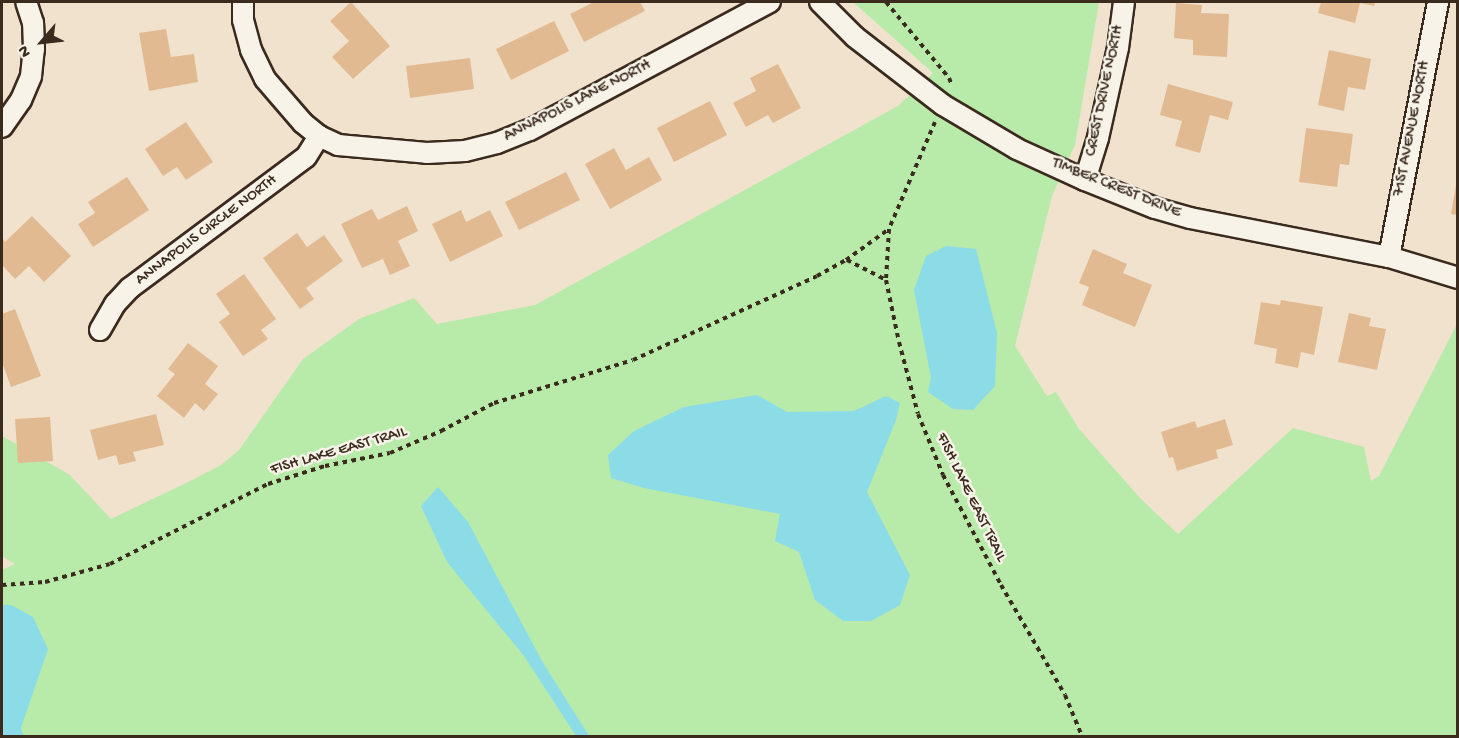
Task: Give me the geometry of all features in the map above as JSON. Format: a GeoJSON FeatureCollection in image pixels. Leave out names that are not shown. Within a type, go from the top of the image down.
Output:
{"type":"FeatureCollection","features":[{"type":"Feature","properties":{"kind":"street"},"geometry":{"type":"LineString","coordinates":[[2,127],[21,100],[31,76],[34,49],[33,23],[26,2]]}},
{"type":"Feature","properties":{"kind":"street","name":"ANNAPOLIS LANE NORTH"},"geometry":{"type":"LineString","coordinates":[[243,2],[243,20],[251,50],[265,80],[285,105],[319,136],[338,145],[427,153],[465,151],[498,143],[530,130],[770,2]]}},
{"type":"Feature","properties":{"kind":"street","name":"TIMBER CREST DRIVE"},"geometry":{"type":"LineString","coordinates":[[820,2],[855,37],[943,105],[1017,149],[1085,180],[1155,208],[1190,218],[1389,257],[1458,278]]}},
{"type":"Feature","properties":{"kind":"street","name":"CREST DRIVE NORTH"},"geometry":{"type":"LineString","coordinates":[[1085,180],[1098,138],[1118,48],[1124,2]]}},
{"type":"Feature","properties":{"kind":"street","name":"71ST AVENUE NORTH"},"geometry":{"type":"LineString","coordinates":[[1389,257],[1438,2]]}},
{"type":"Feature","properties":{"kind":"street","name":"ANNAPOLIS CIRCLE NORTH"},"geometry":{"type":"LineString","coordinates":[[100,330],[115,304],[130,288],[306,157],[319,136]]}},
{"type":"Feature","properties":{"kind":"path"},"geometry":{"type":"LineString","coordinates":[[886,2],[952,82],[951,89]]}},
{"type":"Feature","properties":{"kind":"path","name":"FISH LAKE EAST TRAIL"},"geometry":{"type":"LineString","coordinates":[[937,118],[889,229],[886,280],[911,388],[932,449],[1001,585],[1065,694],[1082,736]]}},
{"type":"Feature","properties":{"kind":"path","name":"FISH LAKE EAST TRAIL"},"geometry":{"type":"LineString","coordinates":[[2,585],[45,582],[110,564],[268,484],[325,466],[390,453],[441,431],[494,403],[633,360],[786,291],[846,260],[889,229]]}},
{"type":"Feature","properties":{"kind":"path"},"geometry":{"type":"LineString","coordinates":[[846,260],[886,280]]}},
{"type":"Feature","properties":{"kind":"green space"},"geometry":{"type":"Polygon","coordinates":[[[853,2],[1099,2],[1075,145],[1052,196],[1015,346],[1047,396],[1056,392],[1079,429],[1141,499],[1178,534],[1293,428],[1364,447],[1371,481],[1379,476],[1457,324],[1457,736],[2,736],[2,570],[15,564],[2,556],[2,436],[70,475],[111,519],[190,481],[221,465],[239,450],[303,359],[359,319],[414,298],[437,324],[535,305],[898,106],[933,73],[853,2]]]}},
{"type":"Feature","properties":{"kind":"water"},"geometry":{"type":"Polygon","coordinates":[[[946,246],[976,249],[997,333],[995,386],[973,410],[953,409],[928,392],[931,378],[914,290],[926,256],[946,246]]]}},
{"type":"Feature","properties":{"kind":"water"},"geometry":{"type":"Polygon","coordinates":[[[757,395],[787,412],[854,411],[886,396],[900,403],[896,420],[867,492],[910,575],[900,605],[871,621],[843,621],[815,600],[799,552],[775,541],[780,514],[644,488],[611,478],[608,455],[634,431],[684,407],[757,395]]]}},
{"type":"Feature","properties":{"kind":"water"},"geometry":{"type":"Polygon","coordinates":[[[438,487],[468,522],[542,661],[589,736],[576,736],[524,656],[447,562],[421,506],[438,487]]]}},
{"type":"Feature","properties":{"kind":"water"},"geometry":{"type":"Polygon","coordinates":[[[2,605],[11,605],[33,617],[48,649],[21,728],[24,736],[2,736],[2,605]]]}},
{"type":"Feature","properties":{"kind":"building"},"geometry":{"type":"Polygon","coordinates":[[[351,2],[390,46],[353,79],[332,57],[349,41],[330,21],[351,2]]]}},
{"type":"Feature","properties":{"kind":"building"},"geometry":{"type":"Polygon","coordinates":[[[594,2],[640,2],[645,11],[584,42],[570,14],[594,2]]]}},
{"type":"Feature","properties":{"kind":"building"},"geometry":{"type":"Polygon","coordinates":[[[1321,2],[1375,2],[1374,6],[1360,3],[1355,23],[1318,13],[1321,2]]]}},
{"type":"Feature","properties":{"kind":"building"},"geometry":{"type":"Polygon","coordinates":[[[1176,3],[1202,5],[1201,13],[1229,14],[1227,57],[1193,55],[1193,40],[1174,38],[1176,3]]]}},
{"type":"Feature","properties":{"kind":"building"},"geometry":{"type":"Polygon","coordinates":[[[554,21],[569,51],[511,80],[496,49],[554,21]]]}},
{"type":"Feature","properties":{"kind":"building"},"geometry":{"type":"Polygon","coordinates":[[[166,29],[171,57],[194,54],[198,82],[149,91],[139,33],[166,29]]]}},
{"type":"Feature","properties":{"kind":"building"},"geometry":{"type":"Polygon","coordinates":[[[1329,50],[1371,59],[1365,90],[1348,87],[1344,111],[1318,105],[1329,50]]]}},
{"type":"Feature","properties":{"kind":"building"},"geometry":{"type":"Polygon","coordinates":[[[470,58],[474,89],[410,98],[406,66],[470,58]]]}},
{"type":"Feature","properties":{"kind":"building"},"geometry":{"type":"Polygon","coordinates":[[[778,64],[801,108],[773,123],[768,115],[746,127],[733,103],[756,91],[750,78],[778,64]]]}},
{"type":"Feature","properties":{"kind":"building"},"geometry":{"type":"Polygon","coordinates":[[[1168,84],[1233,102],[1228,120],[1210,115],[1200,153],[1175,146],[1182,121],[1160,115],[1168,84]]]}},
{"type":"Feature","properties":{"kind":"building"},"geometry":{"type":"Polygon","coordinates":[[[710,101],[727,135],[674,162],[657,128],[710,101]]]}},
{"type":"Feature","properties":{"kind":"building"},"geometry":{"type":"Polygon","coordinates":[[[186,122],[213,162],[186,180],[177,167],[163,176],[145,149],[186,122]]]}},
{"type":"Feature","properties":{"kind":"building"},"geometry":{"type":"Polygon","coordinates":[[[1306,128],[1353,134],[1349,165],[1340,164],[1337,187],[1299,182],[1306,128]]]}},
{"type":"Feature","properties":{"kind":"building"},"geometry":{"type":"Polygon","coordinates":[[[614,148],[626,170],[649,157],[662,180],[610,209],[585,164],[614,148]]]}},
{"type":"Feature","properties":{"kind":"building"},"geometry":{"type":"Polygon","coordinates":[[[566,172],[580,200],[519,230],[505,202],[566,172]]]}},
{"type":"Feature","properties":{"kind":"building"},"geometry":{"type":"Polygon","coordinates":[[[127,177],[149,210],[93,247],[78,224],[95,213],[88,202],[127,177]]]}},
{"type":"Feature","properties":{"kind":"building"},"geometry":{"type":"Polygon","coordinates":[[[1456,185],[1458,185],[1458,215],[1451,214],[1456,185]]]}},
{"type":"Feature","properties":{"kind":"building"},"geometry":{"type":"Polygon","coordinates":[[[407,206],[418,231],[398,241],[410,266],[390,275],[383,259],[362,268],[341,224],[372,209],[378,220],[407,206]]]}},
{"type":"Feature","properties":{"kind":"building"},"geometry":{"type":"Polygon","coordinates":[[[461,210],[466,222],[490,210],[503,236],[450,262],[432,224],[461,210]]]}},
{"type":"Feature","properties":{"kind":"building"},"geometry":{"type":"Polygon","coordinates":[[[32,216],[71,256],[44,282],[29,266],[15,279],[2,265],[2,238],[5,242],[32,216]]]}},
{"type":"Feature","properties":{"kind":"building"},"geometry":{"type":"Polygon","coordinates":[[[297,233],[307,247],[324,235],[343,261],[306,288],[314,299],[300,309],[263,258],[297,233]]]}},
{"type":"Feature","properties":{"kind":"building"},"geometry":{"type":"Polygon","coordinates":[[[1093,249],[1127,264],[1123,273],[1152,285],[1135,327],[1082,305],[1089,287],[1079,283],[1093,249]]]}},
{"type":"Feature","properties":{"kind":"building"},"geometry":{"type":"Polygon","coordinates":[[[244,274],[276,319],[261,330],[268,339],[243,356],[219,322],[230,314],[216,294],[244,274]]]}},
{"type":"Feature","properties":{"kind":"building"},"geometry":{"type":"Polygon","coordinates":[[[1281,300],[1323,307],[1314,355],[1301,352],[1298,368],[1275,363],[1277,349],[1254,344],[1261,302],[1280,305],[1281,300]]]}},
{"type":"Feature","properties":{"kind":"building"},"geometry":{"type":"Polygon","coordinates":[[[15,309],[41,376],[11,387],[2,362],[2,314],[15,309]]]}},
{"type":"Feature","properties":{"kind":"building"},"geometry":{"type":"Polygon","coordinates":[[[1349,313],[1371,318],[1369,326],[1386,329],[1377,370],[1338,362],[1349,313]]]}},
{"type":"Feature","properties":{"kind":"building"},"geometry":{"type":"Polygon","coordinates":[[[188,343],[218,366],[205,384],[218,394],[204,411],[195,403],[184,418],[157,396],[175,374],[168,369],[188,343]]]}},
{"type":"Feature","properties":{"kind":"building"},"geometry":{"type":"Polygon","coordinates":[[[156,414],[164,445],[133,452],[136,461],[119,465],[116,455],[98,460],[90,430],[156,414]]]}},
{"type":"Feature","properties":{"kind":"building"},"geometry":{"type":"Polygon","coordinates":[[[50,417],[53,461],[18,463],[15,419],[50,417]]]}},
{"type":"Feature","properties":{"kind":"building"},"geometry":{"type":"Polygon","coordinates":[[[1225,419],[1233,445],[1216,450],[1218,458],[1177,471],[1173,457],[1169,458],[1161,432],[1195,421],[1197,428],[1225,419]]]}}]}
